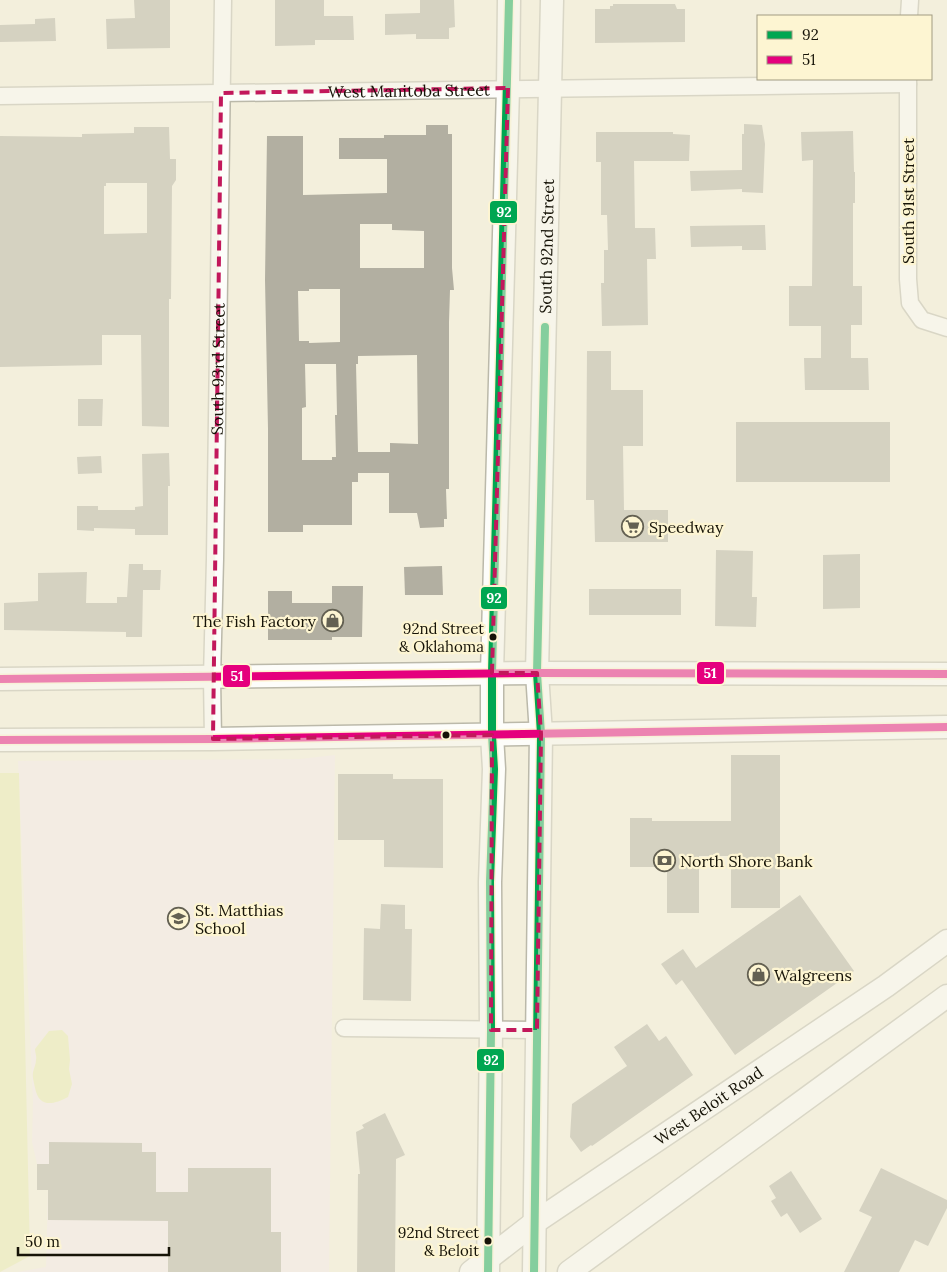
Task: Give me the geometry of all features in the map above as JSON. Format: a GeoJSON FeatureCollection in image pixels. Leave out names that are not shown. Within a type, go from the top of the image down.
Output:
{"type":"FeatureCollection","features":[{"type":"Feature","properties":{"kind":"main road"},"geometry":{"type":"LineString","coordinates":[[482,1268],[491,1030],[490,882],[494,768],[492,674],[509,0]]}},
{"type":"Feature","properties":{"kind":"main road","name":"South 92nd Street"},"geometry":{"type":"LineString","coordinates":[[534,1272],[540,734],[537,673],[552,0]]}},
{"type":"Feature","properties":{"kind":"main road"},"geometry":{"type":"LineString","coordinates":[[0,680],[537,673],[947,674]]}},
{"type":"Feature","properties":{"kind":"main road"},"geometry":{"type":"LineString","coordinates":[[0,740],[212,739],[947,727]]}},
{"type":"Feature","properties":{"kind":"main road","name":"West Beloit Road"},"geometry":{"type":"LineString","coordinates":[[482,1268],[534,1223],[886,986],[947,941]]}},
{"type":"Feature","properties":{"kind":"main road"},"geometry":{"type":"LineString","coordinates":[[569,1272],[947,996]]}},
{"type":"Feature","properties":{"kind":"street","name":"South 93rd Street"},"geometry":{"type":"LineString","coordinates":[[212,739],[223,0]]}},
{"type":"Feature","properties":{"kind":"street"},"geometry":{"type":"LineString","coordinates":[[910,0],[910,15]]}},
{"type":"Feature","properties":{"kind":"street","name":"West Manitoba Street"},"geometry":{"type":"LineString","coordinates":[[0,96],[908,81]]}},
{"type":"Feature","properties":{"kind":"street","name":"South 91st Street"},"geometry":{"type":"LineString","coordinates":[[908,81],[908,279],[910,303],[922,320],[947,328]]}},
{"type":"Feature","properties":{"kind":"street"},"geometry":{"type":"LineString","coordinates":[[344,1028],[537,1030]]}},
{"type":"Feature","properties":{"kind":"highlighted area"},"geometry":{"type":"Polygon","coordinates":[[[508,88],[492,673],[537,673],[541,734],[537,1030],[491,1030],[492,735],[213,739],[221,93],[508,88]]]}},
{"type":"Feature","properties":{"kind":"shaded area","name":"St. Matthias School"},"geometry":{"type":"Polygon","coordinates":[[[335,755],[329,1272],[17,1272],[46,1267],[48,1190],[37,1190],[37,1164],[32,1142],[33,1102],[18,761],[300,759],[335,755]]]}},
{"type":"Feature","properties":{"kind":"green space"},"geometry":{"type":"Polygon","coordinates":[[[0,773],[19,773],[30,1256],[0,1272],[0,773]]]}},
{"type":"Feature","properties":{"kind":"green space"},"geometry":{"type":"Polygon","coordinates":[[[62,1030],[68,1036],[69,1069],[72,1084],[68,1097],[57,1102],[47,1103],[40,1099],[35,1088],[33,1072],[36,1059],[35,1049],[49,1031],[62,1030]]]}},
{"type":"Feature","properties":{"kind":"building"},"geometry":{"type":"Polygon","coordinates":[[[134,0],[170,0],[170,48],[107,49],[106,19],[135,18],[134,0]]]}},
{"type":"Feature","properties":{"kind":"building"},"geometry":{"type":"Polygon","coordinates":[[[275,0],[324,0],[324,16],[353,16],[354,40],[315,40],[315,45],[275,46],[275,0]]]}},
{"type":"Feature","properties":{"kind":"building"},"geometry":{"type":"Polygon","coordinates":[[[420,0],[454,0],[455,27],[449,28],[449,39],[416,39],[416,34],[385,35],[385,14],[420,13],[420,0]]]}},
{"type":"Feature","properties":{"kind":"building"},"geometry":{"type":"Polygon","coordinates":[[[613,4],[675,4],[677,9],[685,9],[685,42],[595,43],[595,9],[610,9],[610,6],[613,6],[613,4]]]}},
{"type":"Feature","properties":{"kind":"building"},"geometry":{"type":"Polygon","coordinates":[[[55,18],[56,41],[0,42],[0,25],[35,24],[35,19],[55,18]]]}},
{"type":"Feature","properties":{"kind":"building"},"geometry":{"type":"Polygon","coordinates":[[[744,124],[762,125],[765,144],[763,193],[742,192],[742,189],[691,191],[690,171],[742,170],[742,134],[744,134],[744,124]]]}},
{"type":"Feature","properties":{"kind":"building"},"geometry":{"type":"Polygon","coordinates":[[[426,125],[448,125],[448,134],[452,134],[452,268],[454,290],[450,290],[449,489],[446,489],[447,519],[444,519],[444,527],[420,528],[417,513],[389,513],[389,473],[358,473],[358,482],[352,482],[352,525],[303,525],[303,532],[268,532],[265,280],[267,136],[303,136],[303,195],[387,193],[387,159],[339,159],[339,138],[384,138],[384,135],[426,135],[426,125]],[[360,224],[360,268],[424,268],[424,231],[392,230],[392,224],[360,224]],[[309,289],[309,291],[298,291],[299,341],[309,341],[309,343],[340,342],[340,289],[309,289]],[[417,355],[358,356],[358,364],[356,364],[358,452],[390,452],[390,443],[418,444],[417,355]],[[305,364],[306,407],[302,408],[302,460],[332,460],[332,457],[336,457],[336,364],[305,364]]]}},
{"type":"Feature","properties":{"kind":"building"},"geometry":{"type":"Polygon","coordinates":[[[134,127],[169,127],[170,159],[176,159],[176,180],[172,186],[171,299],[169,299],[169,427],[142,426],[141,335],[102,335],[102,365],[0,367],[0,136],[82,137],[82,134],[134,133],[134,127]],[[106,183],[106,186],[104,186],[104,234],[147,233],[147,183],[106,183]]]}},
{"type":"Feature","properties":{"kind":"building"},"geometry":{"type":"Polygon","coordinates":[[[853,131],[855,203],[853,203],[853,286],[862,286],[862,325],[851,325],[851,358],[868,358],[869,390],[805,390],[804,358],[821,358],[821,326],[789,326],[789,286],[812,286],[813,160],[802,161],[801,132],[853,131]]]}},
{"type":"Feature","properties":{"kind":"building"},"geometry":{"type":"Polygon","coordinates":[[[596,132],[673,132],[673,134],[690,135],[689,161],[634,161],[635,228],[655,228],[656,259],[647,259],[648,325],[602,326],[601,283],[604,283],[604,250],[608,250],[607,215],[601,215],[601,162],[596,162],[596,132]]]}},
{"type":"Feature","properties":{"kind":"building"},"geometry":{"type":"Polygon","coordinates":[[[765,225],[766,250],[742,250],[742,246],[691,247],[690,226],[765,225]]]}},
{"type":"Feature","properties":{"kind":"building"},"geometry":{"type":"Polygon","coordinates":[[[587,351],[611,351],[611,390],[643,390],[643,446],[623,446],[624,510],[668,510],[668,542],[595,542],[594,500],[586,500],[587,351]]]}},
{"type":"Feature","properties":{"kind":"building"},"geometry":{"type":"Polygon","coordinates":[[[78,399],[103,399],[102,426],[78,426],[78,399]]]}},
{"type":"Feature","properties":{"kind":"building"},"geometry":{"type":"Polygon","coordinates":[[[736,422],[890,422],[890,482],[736,482],[736,422]]]}},
{"type":"Feature","properties":{"kind":"building"},"geometry":{"type":"Polygon","coordinates":[[[169,453],[168,535],[135,535],[135,529],[94,528],[94,531],[77,530],[77,506],[98,506],[98,510],[135,510],[135,507],[143,506],[142,454],[169,453]]]}},
{"type":"Feature","properties":{"kind":"building"},"geometry":{"type":"Polygon","coordinates":[[[101,456],[102,473],[78,474],[77,457],[101,456]]]}},
{"type":"Feature","properties":{"kind":"building"},"geometry":{"type":"Polygon","coordinates":[[[716,550],[753,551],[752,597],[757,597],[756,627],[715,626],[716,550]]]}},
{"type":"Feature","properties":{"kind":"building"},"geometry":{"type":"Polygon","coordinates":[[[860,554],[860,608],[823,609],[823,555],[860,554]]]}},
{"type":"Feature","properties":{"kind":"building"},"geometry":{"type":"Polygon","coordinates":[[[129,564],[143,564],[143,570],[161,570],[160,590],[143,590],[142,637],[126,637],[126,632],[4,630],[4,603],[38,601],[38,573],[87,572],[86,603],[117,603],[117,597],[127,597],[129,564]]]}},
{"type":"Feature","properties":{"kind":"building"},"geometry":{"type":"Polygon","coordinates":[[[442,566],[443,595],[405,595],[404,567],[442,566]]]}},
{"type":"Feature","properties":{"kind":"building"},"geometry":{"type":"Polygon","coordinates":[[[332,586],[363,586],[362,637],[332,637],[332,640],[268,640],[268,591],[292,591],[292,603],[332,603],[332,586]]]}},
{"type":"Feature","properties":{"kind":"building"},"geometry":{"type":"Polygon","coordinates":[[[589,589],[681,589],[681,615],[589,615],[589,589]]]}},
{"type":"Feature","properties":{"kind":"building"},"geometry":{"type":"Polygon","coordinates":[[[731,755],[780,755],[780,908],[731,908],[731,856],[699,856],[699,913],[667,913],[667,867],[630,867],[630,818],[652,818],[652,821],[731,821],[731,755]]]}},
{"type":"Feature","properties":{"kind":"building"},"geometry":{"type":"Polygon","coordinates":[[[338,774],[393,774],[393,779],[443,779],[443,868],[384,867],[384,840],[338,840],[338,774]]]}},
{"type":"Feature","properties":{"kind":"building","name":"Walgreens"},"geometry":{"type":"Polygon","coordinates":[[[800,895],[854,971],[735,1055],[682,980],[676,985],[661,964],[683,949],[696,968],[800,895]]]}},
{"type":"Feature","properties":{"kind":"building"},"geometry":{"type":"Polygon","coordinates":[[[381,904],[405,905],[405,929],[412,929],[411,1001],[363,1000],[364,928],[380,929],[381,904]]]}},
{"type":"Feature","properties":{"kind":"building"},"geometry":{"type":"Polygon","coordinates":[[[647,1024],[659,1041],[666,1036],[693,1075],[581,1152],[570,1137],[572,1104],[627,1066],[614,1047],[647,1024]]]}},
{"type":"Feature","properties":{"kind":"building"},"geometry":{"type":"Polygon","coordinates":[[[385,1113],[405,1155],[396,1159],[395,1272],[357,1272],[358,1174],[360,1174],[356,1132],[364,1128],[362,1125],[385,1113]]]}},
{"type":"Feature","properties":{"kind":"building"},"geometry":{"type":"Polygon","coordinates":[[[49,1142],[142,1143],[142,1152],[156,1152],[156,1192],[188,1192],[188,1168],[271,1168],[271,1232],[281,1232],[281,1272],[168,1272],[168,1221],[48,1220],[48,1190],[37,1190],[37,1164],[49,1164],[49,1142]]]}},
{"type":"Feature","properties":{"kind":"building"},"geometry":{"type":"Polygon","coordinates":[[[881,1168],[947,1200],[947,1208],[928,1246],[915,1240],[899,1272],[844,1272],[872,1217],[859,1211],[881,1168]]]}},
{"type":"Feature","properties":{"kind":"building"},"geometry":{"type":"Polygon","coordinates":[[[791,1171],[822,1219],[800,1233],[787,1213],[781,1217],[771,1201],[776,1198],[769,1186],[791,1171]]]}},
{"type":"Feature","properties":{"kind":"transit line","name":"92"},"geometry":{"type":"LineString","coordinates":[[488,1272],[491,1030],[490,882],[494,769],[492,673],[509,0]]}},
{"type":"Feature","properties":{"kind":"transit line","name":"92"},"geometry":{"type":"LineString","coordinates":[[534,1272],[541,734],[537,673],[545,327]]}},
{"type":"Feature","properties":{"kind":"transit line","name":"51"},"geometry":{"type":"LineString","coordinates":[[0,679],[537,673],[947,674]]}},
{"type":"Feature","properties":{"kind":"transit line","name":"51"},"geometry":{"type":"LineString","coordinates":[[0,740],[213,739],[947,727]]}},
{"type":"Feature","properties":{"kind":"place","name":"Speedway"},"geometry":{"type":"Point","coordinates":[633,527]}},
{"type":"Feature","properties":{"kind":"place","name":"The Fish Factory"},"geometry":{"type":"Point","coordinates":[332,621]}},
{"type":"Feature","properties":{"kind":"place","name":"92nd Street & Oklahoma"},"geometry":{"type":"Point","coordinates":[493,637]}},
{"type":"Feature","properties":{"kind":"place","name":"North Shore Bank"},"geometry":{"type":"Point","coordinates":[664,861]}},
{"type":"Feature","properties":{"kind":"place","name":"St. Matthias School"},"geometry":{"type":"Point","coordinates":[179,919]}},
{"type":"Feature","properties":{"kind":"place","name":"Walgreens"},"geometry":{"type":"Point","coordinates":[758,975]}},
{"type":"Feature","properties":{"kind":"place","name":"92nd Street & Beloit"},"geometry":{"type":"Point","coordinates":[488,1241]}}]}
